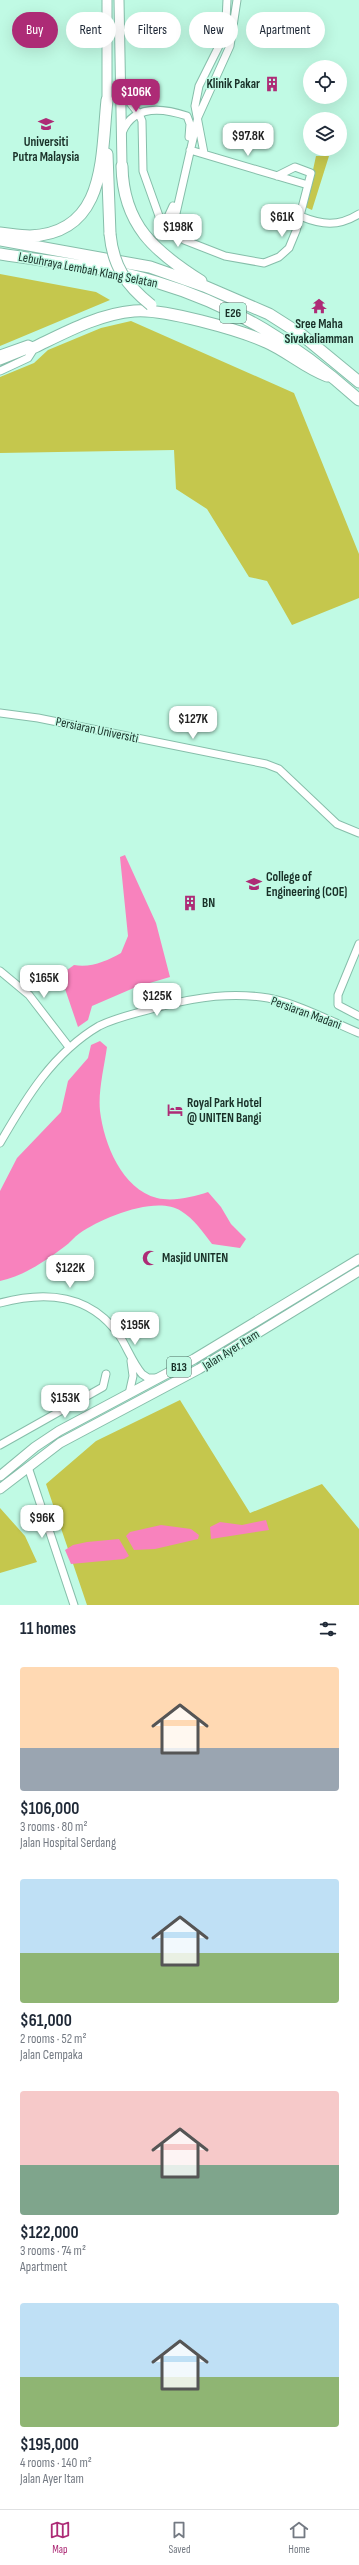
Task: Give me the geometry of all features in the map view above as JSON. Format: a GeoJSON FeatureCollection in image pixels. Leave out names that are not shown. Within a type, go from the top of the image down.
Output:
{"type":"FeatureCollection","features":[{"type":"Feature","properties":{"kind":"highway"},"geometry":{"type":"LineString","coordinates":[[0,233],[30,236],[48,233],[64,228],[79,217],[89,205],[98,184],[107,100]]}},
{"type":"Feature","properties":{"kind":"highway"},"geometry":{"type":"LineString","coordinates":[[107,100],[107,182],[110,234],[115,261],[125,281],[163,314]]}},
{"type":"Feature","properties":{"kind":"highway"},"geometry":{"type":"LineString","coordinates":[[122,166],[126,199],[135,221],[149,242],[166,258],[223,294]]}},
{"type":"Feature","properties":{"kind":"highway","name":"Lebuhraya Lembah Klang Selatan"},"geometry":{"type":"LineString","coordinates":[[0,240],[150,267],[223,294],[269,314],[302,335],[359,382]]}},
{"type":"Feature","properties":{"kind":"highway","name":"Lebuhraya Lembah Klang Selatan"},"geometry":{"type":"LineString","coordinates":[[0,254],[154,281],[202,297],[277,336],[320,364],[359,400]]}},
{"type":"Feature","properties":{"kind":"highway"},"geometry":{"type":"LineString","coordinates":[[35,347],[80,326],[111,315],[135,311],[163,314],[243,333],[267,342],[319,373],[338,381]]}},
{"type":"Feature","properties":{"kind":"main road"},"geometry":{"type":"LineString","coordinates":[[107,0],[107,100]]}},
{"type":"Feature","properties":{"kind":"main road"},"geometry":{"type":"LineString","coordinates":[[119,0],[122,166]]}},
{"type":"Feature","properties":{"kind":"main road","name":"Jalan Ayer Itam"},"geometry":{"type":"LineString","coordinates":[[0,1476],[35,1446],[194,1359],[359,1259]]}},
{"type":"Feature","properties":{"kind":"main road","name":"Jalan Ayer Itam"},"geometry":{"type":"LineString","coordinates":[[0,1489],[28,1466],[60,1443],[199,1370],[359,1271]]}},
{"type":"Feature","properties":{"kind":"street"},"geometry":{"type":"LineString","coordinates":[[204,153],[195,106],[199,86],[220,44],[226,21],[227,0]]}},
{"type":"Feature","properties":{"kind":"street"},"geometry":{"type":"LineString","coordinates":[[172,231],[198,117],[230,46],[237,0]]}},
{"type":"Feature","properties":{"kind":"street"},"geometry":{"type":"LineString","coordinates":[[120,90],[139,114],[143,126],[143,171],[159,216],[172,231],[184,240],[225,256],[264,263],[279,256],[289,248],[300,216],[311,173],[295,167],[277,176]]}},
{"type":"Feature","properties":{"kind":"street"},"geometry":{"type":"LineString","coordinates":[[121,137],[126,125],[139,114],[153,110],[168,110],[187,116],[190,124],[190,132],[172,213],[168,215],[170,223],[174,223]]}},
{"type":"Feature","properties":{"kind":"street"},"geometry":{"type":"LineString","coordinates":[[126,125],[134,123],[143,126]]}},
{"type":"Feature","properties":{"kind":"street"},"geometry":{"type":"LineString","coordinates":[[190,150],[308,184]]}},
{"type":"Feature","properties":{"kind":"street"},"geometry":{"type":"LineString","coordinates":[[300,216],[329,224],[349,220],[359,214]]}},
{"type":"Feature","properties":{"kind":"street"},"geometry":{"type":"LineString","coordinates":[[0,354],[28,344],[35,347]]}},
{"type":"Feature","properties":{"kind":"street"},"geometry":{"type":"LineString","coordinates":[[0,361],[35,347]]}},
{"type":"Feature","properties":{"kind":"street"},"geometry":{"type":"LineString","coordinates":[[0,371],[28,358],[35,347]]}},
{"type":"Feature","properties":{"kind":"street","name":"Persiaran Universiti"},"geometry":{"type":"LineString","coordinates":[[0,713],[38,718],[266,764],[279,769],[337,824],[359,833]]}},
{"type":"Feature","properties":{"kind":"street"},"geometry":{"type":"LineString","coordinates":[[359,944],[338,995],[338,1005],[359,1016]]}},
{"type":"Feature","properties":{"kind":"street"},"geometry":{"type":"LineString","coordinates":[[0,971],[29,995],[69,1047]]}},
{"type":"Feature","properties":{"kind":"street","name":"Persiaran Madani"},"geometry":{"type":"LineString","coordinates":[[0,1143],[28,1096],[69,1047],[100,1026],[120,1018],[183,1001],[218,995],[269,998],[359,1033]]}},
{"type":"Feature","properties":{"kind":"street"},"geometry":{"type":"LineString","coordinates":[[0,1302],[49,1296],[76,1300],[98,1313],[118,1334],[131,1360],[142,1374],[148,1378],[157,1378]]}},
{"type":"Feature","properties":{"kind":"street"},"geometry":{"type":"LineString","coordinates":[[128,1394],[133,1376],[131,1360]]}},
{"type":"Feature","properties":{"kind":"street"},"geometry":{"type":"LineString","coordinates":[[0,1446],[103,1387],[106,1374]]}},
{"type":"Feature","properties":{"kind":"street"},"geometry":{"type":"LineString","coordinates":[[28,1466],[74,1605]]}},
{"type":"Feature","properties":{"kind":"shaded area"},"geometry":{"type":"Polygon","coordinates":[[[316,156],[329,156],[312,210],[305,207],[316,156]]]}},
{"type":"Feature","properties":{"kind":"shaded area"},"geometry":{"type":"Polygon","coordinates":[[[0,274],[96,292],[110,300],[0,346],[0,274]]]}},
{"type":"Feature","properties":{"kind":"shaded area"},"geometry":{"type":"Polygon","coordinates":[[[131,321],[294,393],[359,554],[359,598],[292,625],[267,581],[249,577],[207,509],[176,489],[174,450],[0,453],[0,377],[34,363],[48,350],[101,328],[131,321]]]}},
{"type":"Feature","properties":{"kind":"shaded area"},"geometry":{"type":"Polygon","coordinates":[[[125,855],[156,923],[170,977],[136,987],[92,1006],[88,1020],[78,1027],[64,986],[63,973],[74,965],[93,965],[121,953],[128,936],[120,857],[125,855]]]}},
{"type":"Feature","properties":{"kind":"shaded area"},"geometry":{"type":"Polygon","coordinates":[[[100,1041],[107,1047],[100,1096],[102,1124],[111,1151],[117,1164],[125,1175],[134,1185],[145,1193],[157,1198],[176,1199],[208,1192],[221,1207],[231,1224],[246,1239],[240,1248],[212,1244],[202,1230],[181,1211],[170,1207],[144,1207],[115,1215],[90,1227],[42,1263],[17,1276],[0,1281],[0,1191],[17,1158],[61,1112],[68,1081],[88,1058],[91,1045],[100,1041]]]}},
{"type":"Feature","properties":{"kind":"shaded area"},"geometry":{"type":"Polygon","coordinates":[[[180,1400],[250,1513],[322,1484],[359,1529],[359,1605],[87,1605],[46,1484],[96,1441],[180,1400]]]}},
{"type":"Feature","properties":{"kind":"shaded area"},"geometry":{"type":"Polygon","coordinates":[[[0,1508],[25,1536],[37,1562],[0,1573],[0,1508]]]}},
{"type":"Feature","properties":{"kind":"shaded area"},"geometry":{"type":"Polygon","coordinates":[[[266,1520],[269,1530],[211,1539],[210,1527],[220,1522],[242,1525],[266,1520]]]}},
{"type":"Feature","properties":{"kind":"shaded area"},"geometry":{"type":"Polygon","coordinates":[[[161,1525],[191,1529],[199,1535],[198,1539],[155,1549],[134,1550],[126,1536],[130,1532],[161,1525]]]}},
{"type":"Feature","properties":{"kind":"shaded area"},"geometry":{"type":"Polygon","coordinates":[[[119,1539],[129,1556],[124,1559],[71,1564],[65,1550],[73,1545],[87,1542],[119,1539]]]}},
{"type":"Feature","properties":{"kind":"place","name":"Klinik Pakar"},"geometry":{"type":"Point","coordinates":[272,84]}},
{"type":"Feature","properties":{"kind":"place","name":"Universiti Putra Malaysia"},"geometry":{"type":"Point","coordinates":[46,124]}},
{"type":"Feature","properties":{"kind":"place","name":"Sree Maha Sivakaliamman"},"geometry":{"type":"Point","coordinates":[319,306]}},
{"type":"Feature","properties":{"kind":"place","name":"College of Engineering (COE)"},"geometry":{"type":"Point","coordinates":[254,884]}},
{"type":"Feature","properties":{"kind":"place","name":"BN"},"geometry":{"type":"Point","coordinates":[190,903]}},
{"type":"Feature","properties":{"kind":"place","name":"Royal Park Hotel @ UNITEN Bangi"},"geometry":{"type":"Point","coordinates":[175,1110]}},
{"type":"Feature","properties":{"kind":"place","name":"Masjid UNITEN"},"geometry":{"type":"Point","coordinates":[150,1258]}}]}
